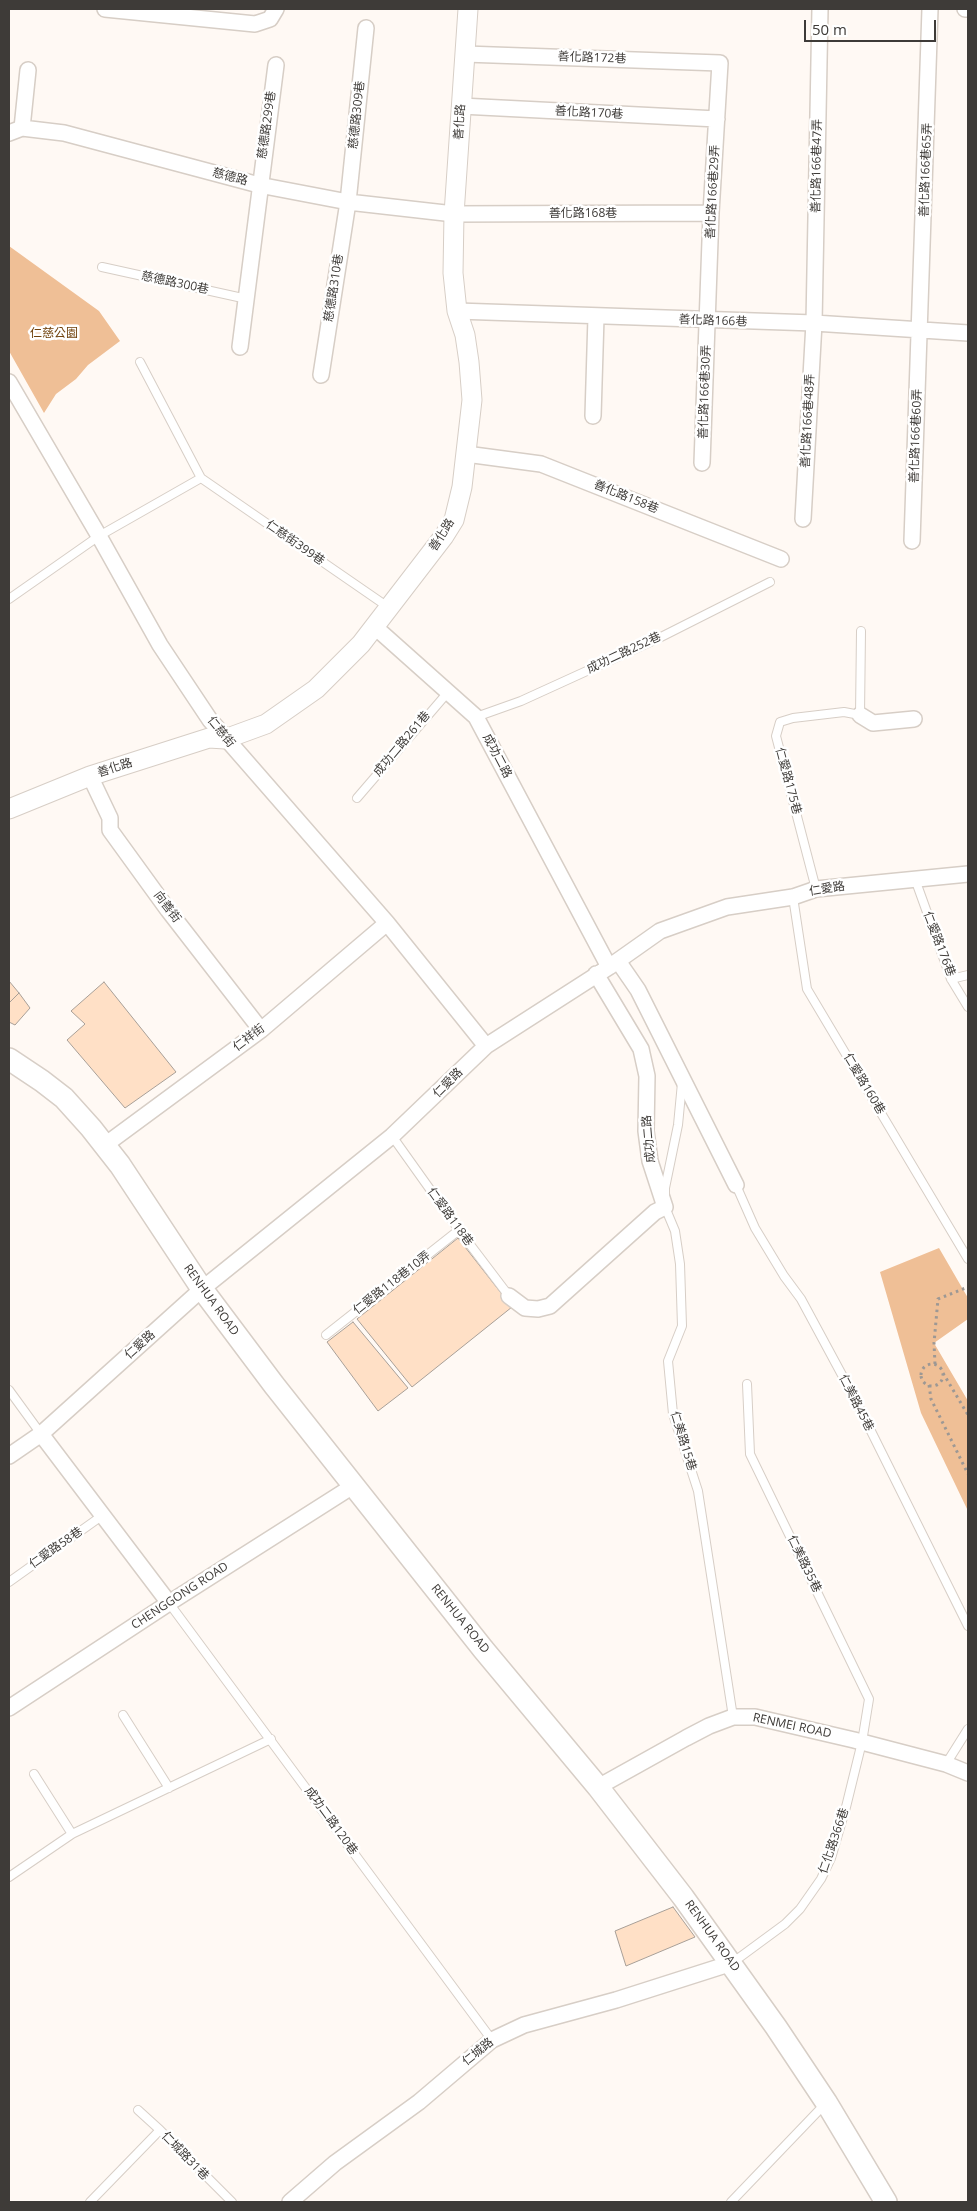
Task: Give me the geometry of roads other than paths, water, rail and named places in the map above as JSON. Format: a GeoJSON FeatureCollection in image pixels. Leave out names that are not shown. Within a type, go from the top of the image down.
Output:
{"type":"FeatureCollection","features":[{"type":"Feature","properties":{"kind":"main road","name":"RENHUA ROAD"},"geometry":{"type":"LineString","coordinates":[[9,1059],[42,1080],[64,1098],[105,1145],[154,1215],[202,1289],[353,1486],[483,1649],[598,1787],[732,1963],[826,2102],[886,2202]]}},
{"type":"Feature","properties":{"kind":"street"},"geometry":{"type":"LineString","coordinates":[[105,9],[256,24],[270,19],[276,9]]}},
{"type":"Feature","properties":{"kind":"street","name":"善化路"},"geometry":{"type":"LineString","coordinates":[[9,809],[90,776],[209,738],[225,738],[266,724],[295,705],[335,672],[390,608],[454,520],[460,497],[472,400],[465,334],[457,311],[453,273],[454,214],[468,9]]}},
{"type":"Feature","properties":{"kind":"street","name":"善化路166巷47弄"},"geometry":{"type":"LineString","coordinates":[[814,323],[820,9]]}},
{"type":"Feature","properties":{"kind":"street","name":"善化路166巷65弄"},"geometry":{"type":"LineString","coordinates":[[921,330],[930,9]]}},
{"type":"Feature","properties":{"kind":"street","name":"慈德路309巷"},"geometry":{"type":"LineString","coordinates":[[348,202],[366,28]]}},
{"type":"Feature","properties":{"kind":"street","name":"善化路172巷"},"geometry":{"type":"LineString","coordinates":[[465,54],[720,63]]}},
{"type":"Feature","properties":{"kind":"street","name":"善化路166巷29弄"},"geometry":{"type":"LineString","coordinates":[[708,321],[711,213],[720,63]]}},
{"type":"Feature","properties":{"kind":"street","name":"慈德路299巷"},"geometry":{"type":"LineString","coordinates":[[259,185],[276,65]]}},
{"type":"Feature","properties":{"kind":"street"},"geometry":{"type":"LineString","coordinates":[[15,130],[28,70]]}},
{"type":"Feature","properties":{"kind":"street","name":"善化路170巷"},"geometry":{"type":"LineString","coordinates":[[461,106],[717,119]]}},
{"type":"Feature","properties":{"kind":"street","name":"慈德路"},"geometry":{"type":"LineString","coordinates":[[15,130],[64,133],[259,185],[348,202],[454,214]]}},
{"type":"Feature","properties":{"kind":"street"},"geometry":{"type":"LineString","coordinates":[[240,347],[259,185]]}},
{"type":"Feature","properties":{"kind":"street","name":"慈德路310巷"},"geometry":{"type":"LineString","coordinates":[[321,374],[348,202]]}},
{"type":"Feature","properties":{"kind":"street","name":"善化路168巷"},"geometry":{"type":"LineString","coordinates":[[454,214],[711,213]]}},
{"type":"Feature","properties":{"kind":"street","name":"善化路166巷"},"geometry":{"type":"LineString","coordinates":[[457,311],[708,321],[814,323],[968,333]]}},
{"type":"Feature","properties":{"kind":"street"},"geometry":{"type":"LineString","coordinates":[[593,416],[596,317]]}},
{"type":"Feature","properties":{"kind":"street","name":"善化路166巷30弄"},"geometry":{"type":"LineString","coordinates":[[702,463],[708,321]]}},
{"type":"Feature","properties":{"kind":"street","name":"善化路166巷48弄"},"geometry":{"type":"LineString","coordinates":[[803,519],[814,323]]}},
{"type":"Feature","properties":{"kind":"street","name":"善化路166巷60弄"},"geometry":{"type":"LineString","coordinates":[[912,541],[921,330]]}},
{"type":"Feature","properties":{"kind":"street","name":"仁慈街"},"geometry":{"type":"LineString","coordinates":[[9,382],[100,536],[160,645],[210,720],[387,923],[486,1046]]}},
{"type":"Feature","properties":{"kind":"street","name":"善化路158巷"},"geometry":{"type":"LineString","coordinates":[[466,454],[541,464],[782,559]]}},
{"type":"Feature","properties":{"kind":"street","name":"成功二路"},"geometry":{"type":"LineString","coordinates":[[375,627],[476,717],[608,967],[642,1049],[647,1076],[646,1131],[650,1161],[665,1207]]}},
{"type":"Feature","properties":{"kind":"street","name":"仁愛路175巷"},"geometry":{"type":"LineString","coordinates":[[860,715],[872,723],[914,719]]}},
{"type":"Feature","properties":{"kind":"street","name":"向善街"},"geometry":{"type":"LineString","coordinates":[[90,776],[110,818],[110,830],[168,910],[261,1030]]}},
{"type":"Feature","properties":{"kind":"street","name":"仁愛路"},"geometry":{"type":"LineString","coordinates":[[9,1456],[41,1434],[202,1289],[392,1136],[486,1046],[660,931],[727,907],[793,897],[816,889],[968,874]]}},
{"type":"Feature","properties":{"kind":"street","name":"仁祥街"},"geometry":{"type":"LineString","coordinates":[[105,1145],[261,1030],[387,923]]}},
{"type":"Feature","properties":{"kind":"street","name":"成功二路"},"geometry":{"type":"LineString","coordinates":[[608,967],[638,990],[736,1185]]}},
{"type":"Feature","properties":{"kind":"street"},"geometry":{"type":"LineString","coordinates":[[509,1296],[525,1308],[538,1309],[550,1306],[655,1212],[665,1207]]}},
{"type":"Feature","properties":{"kind":"street"},"geometry":{"type":"LineString","coordinates":[[41,1434],[169,1603]]}},
{"type":"Feature","properties":{"kind":"street","name":"CHENGGONG ROAD"},"geometry":{"type":"LineString","coordinates":[[9,1708],[353,1486]]}},
{"type":"Feature","properties":{"kind":"street","name":"RENMEI ROAD"},"geometry":{"type":"LineString","coordinates":[[598,1787],[686,1738],[733,1718],[755,1717],[946,1764],[968,1773]]}},
{"type":"Feature","properties":{"kind":"street","name":"仁城路"},"geometry":{"type":"LineString","coordinates":[[290,2202],[335,2163],[419,2102],[492,2040],[524,2024],[616,2000],[732,1963]]}},
{"type":"Feature","properties":{"kind":"lane","name":"慈德路300巷"},"geometry":{"type":"LineString","coordinates":[[102,267],[247,299]]}},
{"type":"Feature","properties":{"kind":"lane","name":"仁慈街399巷"},"geometry":{"type":"LineString","coordinates":[[140,362],[201,478],[390,608]]}},
{"type":"Feature","properties":{"kind":"lane"},"geometry":{"type":"LineString","coordinates":[[9,599],[100,536],[201,478]]}},
{"type":"Feature","properties":{"kind":"lane","name":"成功二路252巷"},"geometry":{"type":"LineString","coordinates":[[476,717],[521,701],[658,638],[770,582]]}},
{"type":"Feature","properties":{"kind":"lane"},"geometry":{"type":"LineString","coordinates":[[860,715],[861,631]]}},
{"type":"Feature","properties":{"kind":"lane","name":"成功二路261巷"},"geometry":{"type":"LineString","coordinates":[[357,798],[425,716],[449,691]]}},
{"type":"Feature","properties":{"kind":"lane","name":"仁愛路175巷"},"geometry":{"type":"LineString","coordinates":[[816,889],[776,736],[780,722],[793,718],[844,712],[860,715]]}},
{"type":"Feature","properties":{"kind":"lane","name":"仁愛路176巷"},"geometry":{"type":"LineString","coordinates":[[915,879],[952,979],[968,1007]]}},
{"type":"Feature","properties":{"kind":"lane","name":"仁愛路160巷"},"geometry":{"type":"LineString","coordinates":[[793,897],[807,989],[968,1259]]}},
{"type":"Feature","properties":{"kind":"lane"},"geometry":{"type":"LineString","coordinates":[[952,979],[968,976]]}},
{"type":"Feature","properties":{"kind":"lane","name":"仁美路15巷"},"geometry":{"type":"LineString","coordinates":[[683,1079],[678,1125],[665,1188],[665,1207],[676,1231],[680,1264],[682,1326],[668,1361],[673,1414],[698,1491],[733,1718]]}},
{"type":"Feature","properties":{"kind":"lane","name":"仁愛路118巷"},"geometry":{"type":"LineString","coordinates":[[392,1136],[458,1230],[509,1296]]}},
{"type":"Feature","properties":{"kind":"lane","name":"仁美路45巷"},"geometry":{"type":"LineString","coordinates":[[736,1185],[755,1228],[784,1276],[801,1299],[855,1399],[968,1626]]}},
{"type":"Feature","properties":{"kind":"lane","name":"仁愛路118巷10弄"},"geometry":{"type":"LineString","coordinates":[[326,1335],[458,1230]]}},
{"type":"Feature","properties":{"kind":"lane","name":"仁美路35巷"},"geometry":{"type":"LineString","coordinates":[[747,1384],[750,1454],[869,1699],[862,1742]]}},
{"type":"Feature","properties":{"kind":"lane"},"geometry":{"type":"LineString","coordinates":[[9,1390],[41,1434]]}},
{"type":"Feature","properties":{"kind":"lane","name":"仁愛路58巷"},"geometry":{"type":"LineString","coordinates":[[9,1582],[102,1515]]}},
{"type":"Feature","properties":{"kind":"lane","name":"成功二路120巷"},"geometry":{"type":"LineString","coordinates":[[169,1603],[492,2040]]}},
{"type":"Feature","properties":{"kind":"lane"},"geometry":{"type":"LineString","coordinates":[[123,1715],[169,1788]]}},
{"type":"Feature","properties":{"kind":"lane"},"geometry":{"type":"LineString","coordinates":[[946,1764],[968,1729]]}},
{"type":"Feature","properties":{"kind":"lane"},"geometry":{"type":"LineString","coordinates":[[9,1877],[72,1834],[271,1739]]}},
{"type":"Feature","properties":{"kind":"lane","name":"仁化路366巷"},"geometry":{"type":"LineString","coordinates":[[732,1963],[785,1924],[800,1909],[821,1879],[837,1839],[862,1742]]}},
{"type":"Feature","properties":{"kind":"lane"},"geometry":{"type":"LineString","coordinates":[[34,1774],[72,1834]]}},
{"type":"Feature","properties":{"kind":"lane"},"geometry":{"type":"LineString","coordinates":[[731,2202],[826,2102]]}},
{"type":"Feature","properties":{"kind":"lane","name":"仁城路31巷"},"geometry":{"type":"LineString","coordinates":[[138,2110],[232,2202]]}},
{"type":"Feature","properties":{"kind":"lane"},"geometry":{"type":"LineString","coordinates":[[90,2202],[160,2130]]}},
{"type":"Feature","properties":{"kind":"lane"},"geometry":{"type":"LineString","coordinates":[[218,2202],[224,2196]]}},
{"type":"Feature","properties":{"kind":"park label","name":"仁慈公園"},"geometry":{"type":"Point","coordinates":[54,334]}}]}
